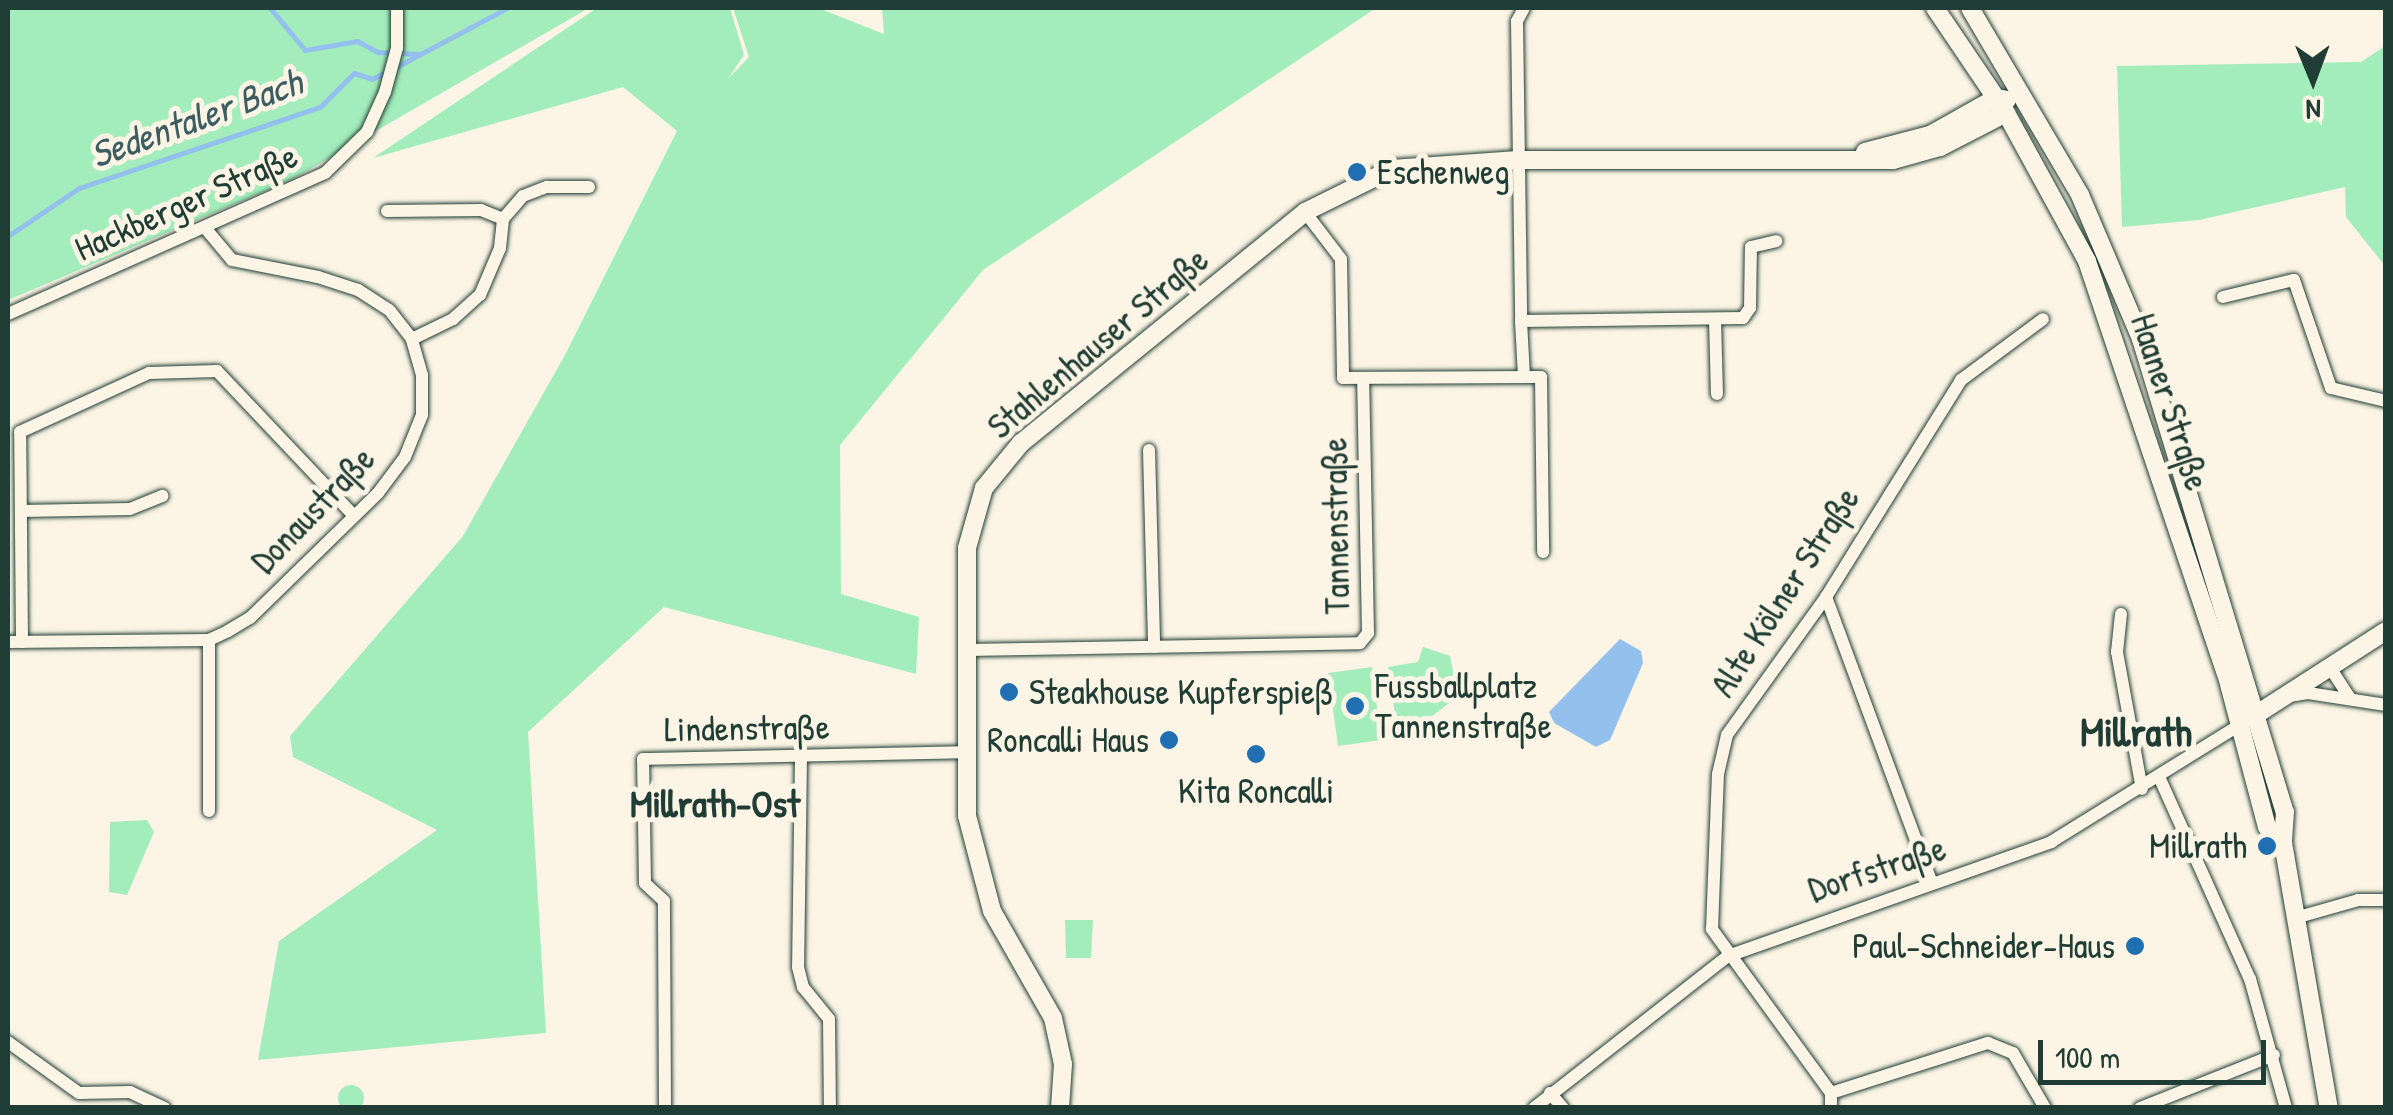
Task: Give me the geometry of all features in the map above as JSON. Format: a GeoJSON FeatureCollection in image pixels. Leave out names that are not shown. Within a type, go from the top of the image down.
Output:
{"type":"FeatureCollection","features":[{"type":"Feature","properties":{"kind":"main road","name":"Haaner Straße"},"geometry":{"type":"LineString","coordinates":[[1935,8],[2003,104],[2071,227],[2098,292],[2268,827],[2282,843]]}},
{"type":"Feature","properties":{"kind":"main road","name":"Haaner Straße"},"geometry":{"type":"LineString","coordinates":[[1970,8],[2088,212],[2141,339],[2285,812],[2282,843],[2329,1108]]}},
{"type":"Feature","properties":{"kind":"main road"},"geometry":{"type":"LineString","coordinates":[[2011,79],[2003,104],[2038,122]]}},
{"type":"Feature","properties":{"kind":"main road","name":"Stahlenhauser Straße"},"geometry":{"type":"LineString","coordinates":[[1060,1108],[1063,1064],[1053,1018],[992,911],[967,816],[967,548],[984,488],[1021,442],[1305,212],[1392,169],[1518,160],[1816,164],[1918,154],[2003,104]]}},
{"type":"Feature","properties":{"kind":"main road"},"geometry":{"type":"LineString","coordinates":[[2257,714],[2386,631]]}},
{"type":"Feature","properties":{"kind":"street","name":"Hackberger Straße"},"geometry":{"type":"LineString","coordinates":[[8,314],[206,230],[325,174],[367,132],[395,58],[397,8]]}},
{"type":"Feature","properties":{"kind":"street"},"geometry":{"type":"LineString","coordinates":[[1524,8],[1517,22],[1524,377]]}},
{"type":"Feature","properties":{"kind":"street"},"geometry":{"type":"LineString","coordinates":[[206,230],[232,260],[358,290],[389,310],[412,339],[453,319],[480,295],[500,248],[503,219],[523,196],[547,186],[589,187]]}},
{"type":"Feature","properties":{"kind":"street"},"geometry":{"type":"LineString","coordinates":[[386,211],[480,210],[503,219]]}},
{"type":"Feature","properties":{"kind":"street"},"geometry":{"type":"LineString","coordinates":[[1305,212],[1341,259],[1343,378],[1541,377],[1544,552]]}},
{"type":"Feature","properties":{"kind":"street"},"geometry":{"type":"LineString","coordinates":[[1522,321],[1716,319],[1750,313],[1751,247],[1776,241]]}},
{"type":"Feature","properties":{"kind":"street"},"geometry":{"type":"LineString","coordinates":[[2224,297],[2294,280],[2331,388],[2386,401]]}},
{"type":"Feature","properties":{"kind":"street"},"geometry":{"type":"LineString","coordinates":[[1716,319],[1717,394]]}},
{"type":"Feature","properties":{"kind":"street","name":"Alte Kölner Straße"},"geometry":{"type":"LineString","coordinates":[[1831,1100],[1712,929],[1718,774],[1727,735],[1826,597],[1961,380],[2044,319]]}},
{"type":"Feature","properties":{"kind":"street","name":"Donaustraße"},"geometry":{"type":"LineString","coordinates":[[15,642],[209,640],[250,618],[354,516],[405,457],[422,415],[422,375],[412,339]]}},
{"type":"Feature","properties":{"kind":"street"},"geometry":{"type":"LineString","coordinates":[[15,642],[20,432],[150,372],[185,368],[217,371],[354,516]]}},
{"type":"Feature","properties":{"kind":"street","name":"Tannenstraße"},"geometry":{"type":"LineString","coordinates":[[967,650],[1360,643],[1368,633],[1363,378]]}},
{"type":"Feature","properties":{"kind":"street"},"geometry":{"type":"LineString","coordinates":[[1149,450],[1154,648]]}},
{"type":"Feature","properties":{"kind":"street"},"geometry":{"type":"LineString","coordinates":[[21,511],[130,509],[163,496]]}},
{"type":"Feature","properties":{"kind":"street"},"geometry":{"type":"LineString","coordinates":[[1826,597],[1932,882]]}},
{"type":"Feature","properties":{"kind":"street"},"geometry":{"type":"LineString","coordinates":[[2121,614],[2117,652],[2142,789]]}},
{"type":"Feature","properties":{"kind":"street"},"geometry":{"type":"LineString","coordinates":[[209,640],[209,811]]}},
{"type":"Feature","properties":{"kind":"street"},"geometry":{"type":"LineString","coordinates":[[2329,666],[2348,697]]}},
{"type":"Feature","properties":{"kind":"street"},"geometry":{"type":"LineString","coordinates":[[2278,698],[2348,697],[2386,705]]}},
{"type":"Feature","properties":{"kind":"street","name":"Dorfstraße"},"geometry":{"type":"LineString","coordinates":[[1534,1108],[1728,956],[2051,842],[2160,778],[2257,714]]}},
{"type":"Feature","properties":{"kind":"street","name":"Lindenstraße"},"geometry":{"type":"LineString","coordinates":[[665,1108],[664,901],[645,883],[644,760],[968,752]]}},
{"type":"Feature","properties":{"kind":"street"},"geometry":{"type":"LineString","coordinates":[[801,758],[798,966],[804,988],[829,1019],[830,1108]]}},
{"type":"Feature","properties":{"kind":"street"},"geometry":{"type":"LineString","coordinates":[[2160,778],[2216,891],[2274,1055],[2286,1108]]}},
{"type":"Feature","properties":{"kind":"street"},"geometry":{"type":"LineString","coordinates":[[2295,918],[2358,900],[2386,900]]}},
{"type":"Feature","properties":{"kind":"street"},"geometry":{"type":"LineString","coordinates":[[8,1042],[79,1093],[130,1092],[164,1108]]}},
{"type":"Feature","properties":{"kind":"street"},"geometry":{"type":"LineString","coordinates":[[1831,1100],[1988,1042],[2014,1053],[2045,1108]]}},
{"type":"Feature","properties":{"kind":"street"},"geometry":{"type":"LineString","coordinates":[[2140,1108],[2274,1055]]}},
{"type":"Feature","properties":{"kind":"street"},"geometry":{"type":"LineString","coordinates":[[1550,1093],[1563,1108]]}},
{"type":"Feature","properties":{"kind":"green space"},"geometry":{"type":"Polygon","coordinates":[[[8,8],[589,8],[291,180],[8,300],[8,8]]]}},
{"type":"Feature","properties":{"kind":"green space"},"geometry":{"type":"Polygon","coordinates":[[[597,8],[730,8],[744,55],[728,79],[749,57],[733,8],[818,8],[884,34],[882,8],[1376,8],[983,270],[840,445],[841,594],[919,617],[916,674],[664,607],[528,732],[546,1033],[258,1060],[279,941],[437,830],[293,757],[290,736],[463,536],[566,353],[677,131],[623,87],[373,158],[597,8]]]}},
{"type":"Feature","properties":{"kind":"green space"},"geometry":{"type":"Polygon","coordinates":[[[2385,46],[2385,266],[2346,217],[2345,187],[2199,220],[2122,227],[2117,66],[2361,62],[2385,46]]]}},
{"type":"Feature","properties":{"kind":"green space"},"geometry":{"type":"Polygon","coordinates":[[[1423,647],[1450,656],[1458,696],[1399,742],[1388,667],[1418,662],[1423,647]]]}},
{"type":"Feature","properties":{"kind":"green space","name":"Fussballplatz Tannenstraße"},"geometry":{"type":"Polygon","coordinates":[[[1372,667],[1381,740],[1338,746],[1328,673],[1372,667]]]}},
{"type":"Feature","properties":{"kind":"green space"},"geometry":{"type":"Polygon","coordinates":[[[147,820],[154,832],[127,895],[109,892],[110,822],[147,820]]]}},
{"type":"Feature","properties":{"kind":"green space"},"geometry":{"type":"Polygon","coordinates":[[[1065,920],[1093,920],[1091,958],[1066,958],[1065,920]]]}},
{"type":"Feature","properties":{"kind":"green space"},"geometry":{"type":"Polygon","coordinates":[[[351,1085],[360,1089],[364,1098],[360,1107],[351,1111],[342,1107],[338,1098],[342,1089],[351,1085]]]}},
{"type":"Feature","properties":{"kind":"water"},"geometry":{"type":"Polygon","coordinates":[[[1620,639],[1641,651],[1643,663],[1610,740],[1596,747],[1554,723],[1549,712],[1620,639]]]}},
{"type":"Feature","properties":{"kind":"waterway"},"geometry":{"type":"LineString","coordinates":[[270,8],[305,50],[357,41],[378,52],[417,54]]}},
{"type":"Feature","properties":{"kind":"waterway","name":"Sedentaler Bach"},"geometry":{"type":"LineString","coordinates":[[396,67],[507,8]]}},
{"type":"Feature","properties":{"kind":"waterway","name":"Sedentaler Bach"},"geometry":{"type":"LineString","coordinates":[[8,236],[79,188],[320,107],[354,73],[372,79],[386,72]]}},
{"type":"Feature","properties":{"kind":"place","name":"Eschenweg"},"geometry":{"type":"Point","coordinates":[1357,172]}},
{"type":"Feature","properties":{"kind":"place","name":"Steakhouse Kupferspieß"},"geometry":{"type":"Point","coordinates":[1009,692]}},
{"type":"Feature","properties":{"kind":"place","name":"Fussballplatz Tannenstraße"},"geometry":{"type":"Point","coordinates":[1355,706]}},
{"type":"Feature","properties":{"kind":"place","name":"Roncalli Haus"},"geometry":{"type":"Point","coordinates":[1169,740]}},
{"type":"Feature","properties":{"kind":"place","name":"Kita Roncalli"},"geometry":{"type":"Point","coordinates":[1256,754]}},
{"type":"Feature","properties":{"kind":"place","name":"Millrath"},"geometry":{"type":"Point","coordinates":[2267,846]}},
{"type":"Feature","properties":{"kind":"place","name":"Paul-Schneider-Haus"},"geometry":{"type":"Point","coordinates":[2135,946]}},
{"type":"Feature","properties":{"kind":"district","name":"Millrath"},"geometry":{"type":"Point","coordinates":[2136,731]}},
{"type":"Feature","properties":{"kind":"district","name":"Millrath-Ost"},"geometry":{"type":"Point","coordinates":[715,804]}}]}
